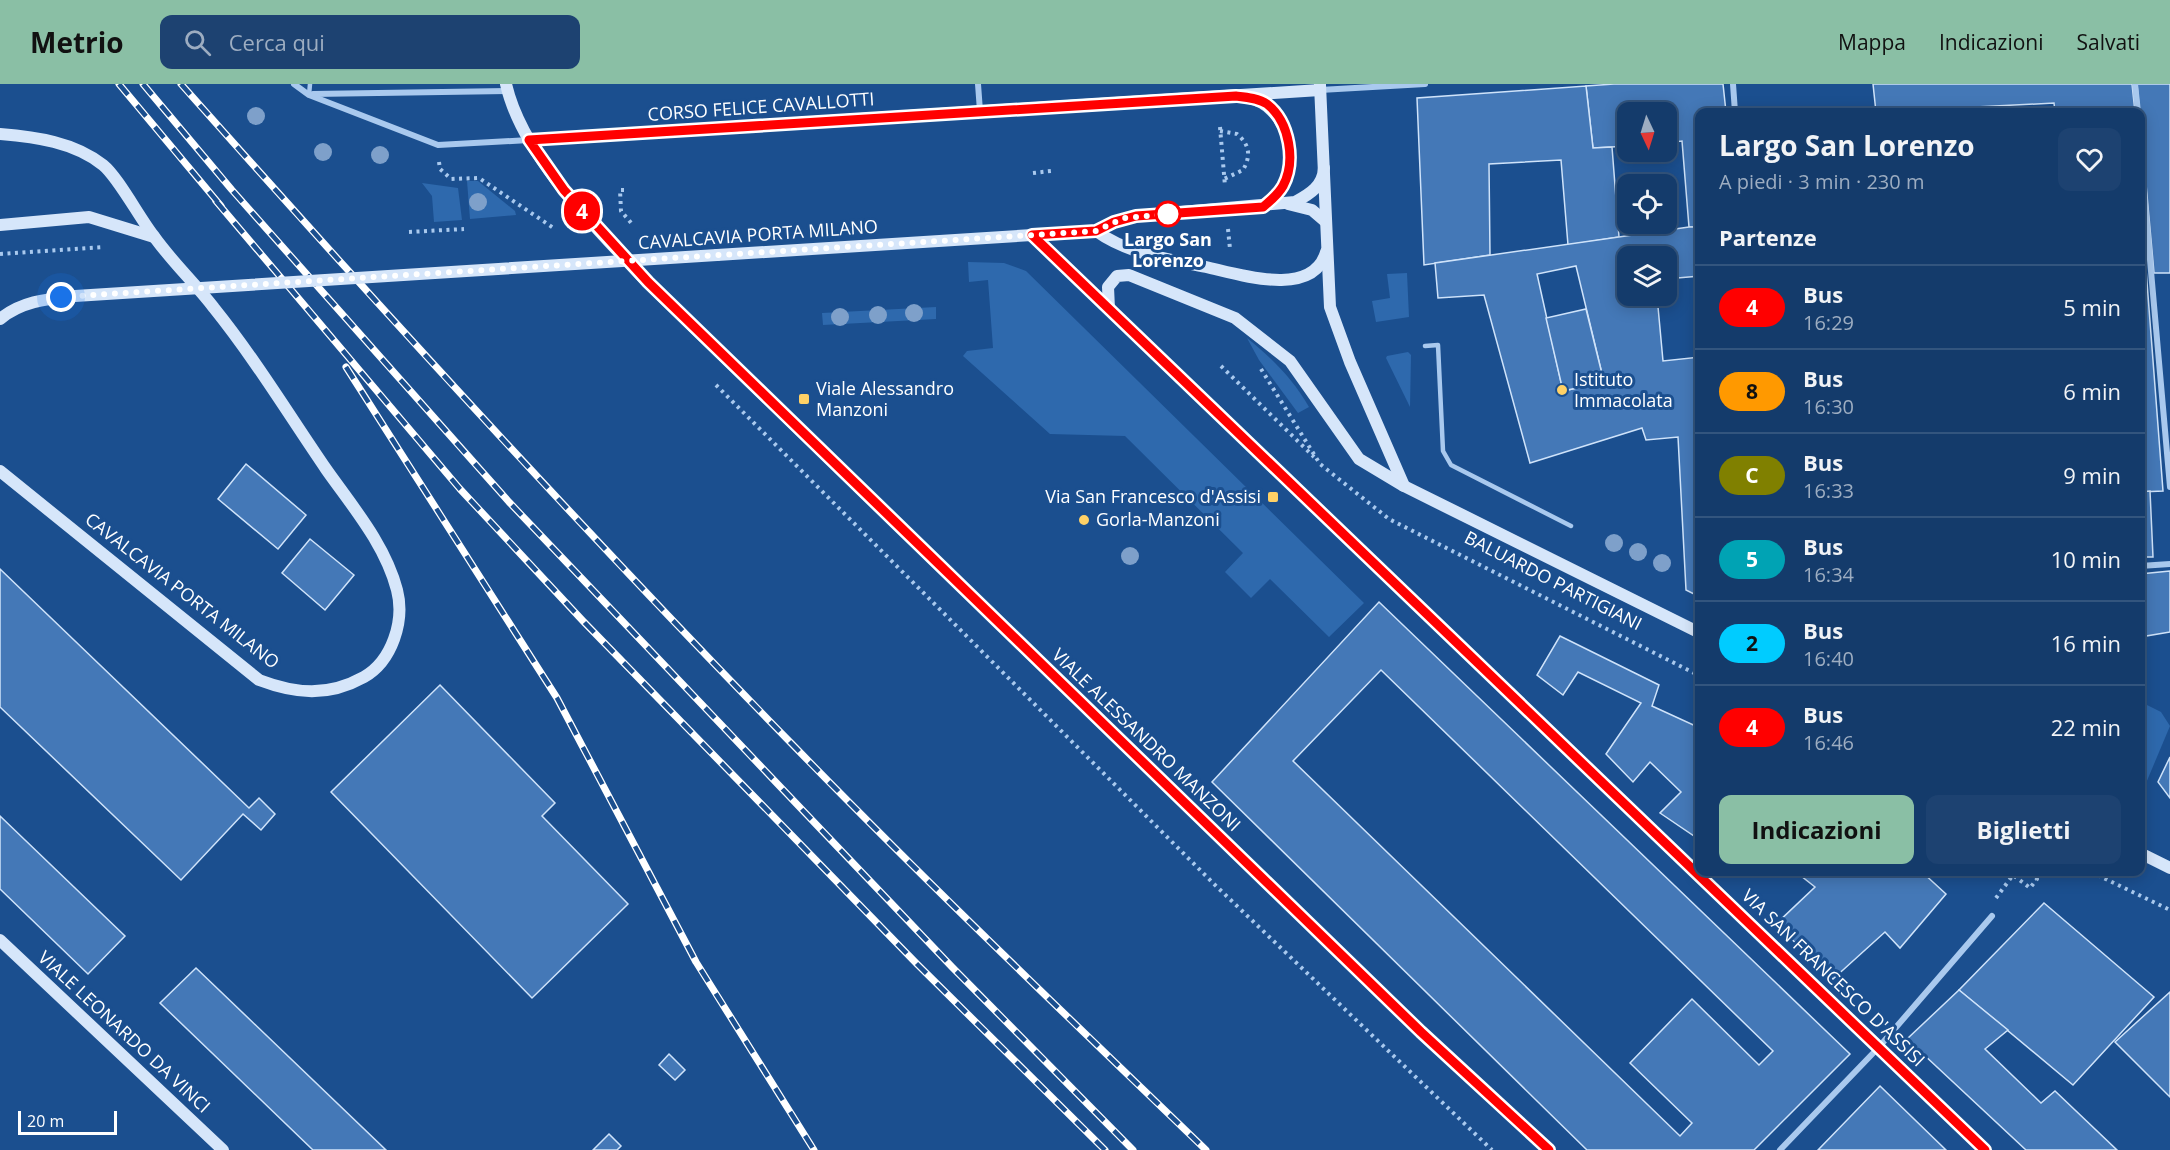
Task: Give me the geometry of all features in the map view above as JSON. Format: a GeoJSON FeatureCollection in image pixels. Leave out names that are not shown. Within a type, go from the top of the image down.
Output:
{"type":"FeatureCollection","features":[{"type":"Feature","properties":{"kind":"main road","name":"CORSO FELICE CAVALLOTTI"},"geometry":{"type":"LineString","coordinates":[[529,140],[1236,96],[1320,87]]}},
{"type":"Feature","properties":{"kind":"main road"},"geometry":{"type":"LineString","coordinates":[[1320,87],[1330,307],[1350,362],[1404,486]]}},
{"type":"Feature","properties":{"kind":"main road","name":"VIALE ALESSANDRO MANZONI"},"geometry":{"type":"LineString","coordinates":[[506,88],[529,140],[564,190],[648,282],[1421,1032],[1548,1150]]}},
{"type":"Feature","properties":{"kind":"main road"},"geometry":{"type":"LineString","coordinates":[[1236,96],[1266,103],[1282,123],[1286,135],[1289,171],[1282,188],[1263,207]]}},
{"type":"Feature","properties":{"kind":"main road","name":"CAVALCAVIA PORTA MILANO"},"geometry":{"type":"LineString","coordinates":[[0,134],[30,136],[71,146],[104,165],[154,237],[215,309],[374,537],[397,589],[399,623],[388,651],[368,675],[337,689],[318,693],[296,692],[259,680],[0,471]]}},
{"type":"Feature","properties":{"kind":"main road"},"geometry":{"type":"LineString","coordinates":[[1032,235],[1096,231],[1114,222],[1136,216],[1286,204],[1304,197],[1317,187],[1324,178],[1324,168]]}},
{"type":"Feature","properties":{"kind":"main road"},"geometry":{"type":"LineString","coordinates":[[1286,204],[1312,210],[1326,222]]}},
{"type":"Feature","properties":{"kind":"main road"},"geometry":{"type":"LineString","coordinates":[[0,225],[89,217],[154,237]]}},
{"type":"Feature","properties":{"kind":"main road"},"geometry":{"type":"LineString","coordinates":[[1096,231],[1115,244],[1139,253],[1266,280],[1294,278],[1313,271],[1323,262],[1327,248]]}},
{"type":"Feature","properties":{"kind":"main road","name":"CAVALCAVIA PORTA MILANO"},"geometry":{"type":"LineString","coordinates":[[0,319],[11,310],[30,303],[66,297],[1032,235]]}},
{"type":"Feature","properties":{"kind":"main road","name":"VIA SAN FRANCESCO D'ASSISI"},"geometry":{"type":"LineString","coordinates":[[1032,235],[1695,871]]}},
{"type":"Feature","properties":{"kind":"main road"},"geometry":{"type":"LineString","coordinates":[[1109,309],[1108,287],[1117,276],[1129,275],[1236,318],[1290,361],[1359,459],[1404,486]]}},
{"type":"Feature","properties":{"kind":"main road","name":"BALUARDO PARTIGIANI"},"geometry":{"type":"LineString","coordinates":[[1404,486],[1695,631]]}},
{"type":"Feature","properties":{"kind":"main road"},"geometry":{"type":"LineString","coordinates":[[2145,856],[2170,868]]}},
{"type":"Feature","properties":{"kind":"main road","name":"VIA SAN FRANCESCO D'ASSISI"},"geometry":{"type":"LineString","coordinates":[[1701,876],[1985,1150]]}},
{"type":"Feature","properties":{"kind":"main road","name":"VIALE LEONARDO DA VINCI"},"geometry":{"type":"LineString","coordinates":[[0,940],[223,1150]]}},
{"type":"Feature","properties":{"kind":"street"},"geometry":{"type":"LineString","coordinates":[[294,84],[309,94],[438,146],[529,140]]}},
{"type":"Feature","properties":{"kind":"street"},"geometry":{"type":"LineString","coordinates":[[978,84],[980,112]]}},
{"type":"Feature","properties":{"kind":"street","name":"CORSO FELICE CAVALLOTTI"},"geometry":{"type":"LineString","coordinates":[[1320,87],[1425,84]]}},
{"type":"Feature","properties":{"kind":"street"},"geometry":{"type":"LineString","coordinates":[[1733,84],[1735,108]]}},
{"type":"Feature","properties":{"kind":"street"},"geometry":{"type":"LineString","coordinates":[[2135,84],[2138,108]]}},
{"type":"Feature","properties":{"kind":"street"},"geometry":{"type":"LineString","coordinates":[[309,94],[506,88]]}},
{"type":"Feature","properties":{"kind":"street"},"geometry":{"type":"LineString","coordinates":[[2145,203],[2170,487]]}},
{"type":"Feature","properties":{"kind":"street"},"geometry":{"type":"LineString","coordinates":[[2145,566],[2170,564]]}},
{"type":"Feature","properties":{"kind":"street"},"geometry":{"type":"LineString","coordinates":[[1780,1150],[1879,1047],[1992,916]]}},
{"type":"Feature","properties":{"kind":"lane"},"geometry":{"type":"LineString","coordinates":[[309,94],[310,84]]}},
{"type":"Feature","properties":{"kind":"lane"},"geometry":{"type":"LineString","coordinates":[[1425,346],[1438,345],[1443,451],[1451,465],[1571,526]]}},
{"type":"Feature","properties":{"kind":"path"},"geometry":{"type":"LineString","coordinates":[[1220,129],[1237,134],[1247,147],[1249,155],[1243,171],[1224,180],[1220,129]]}},
{"type":"Feature","properties":{"kind":"path"},"geometry":{"type":"LineString","coordinates":[[439,160],[440,170],[451,179],[479,178],[555,229]]}},
{"type":"Feature","properties":{"kind":"path"},"geometry":{"type":"LineString","coordinates":[[1033,173],[1051,171]]}},
{"type":"Feature","properties":{"kind":"path"},"geometry":{"type":"LineString","coordinates":[[624,190],[620,190],[621,211],[632,224]]}},
{"type":"Feature","properties":{"kind":"path"},"geometry":{"type":"LineString","coordinates":[[613,205],[621,201]]}},
{"type":"Feature","properties":{"kind":"path"},"geometry":{"type":"LineString","coordinates":[[409,232],[464,229]]}},
{"type":"Feature","properties":{"kind":"path"},"geometry":{"type":"LineString","coordinates":[[1228,232],[1230,253]]}},
{"type":"Feature","properties":{"kind":"path"},"geometry":{"type":"LineString","coordinates":[[0,260],[3,253],[104,247]]}},
{"type":"Feature","properties":{"kind":"path"},"geometry":{"type":"LineString","coordinates":[[1255,360],[1320,464]]}},
{"type":"Feature","properties":{"kind":"path"},"geometry":{"type":"LineString","coordinates":[[1221,366],[1320,464]]}},
{"type":"Feature","properties":{"kind":"path"},"geometry":{"type":"LineString","coordinates":[[709,377],[1214,884],[1492,1150]]}},
{"type":"Feature","properties":{"kind":"path","name":"BALUARDO PARTIGIANI"},"geometry":{"type":"LineString","coordinates":[[1320,464],[1389,519],[1695,673]]}},
{"type":"Feature","properties":{"kind":"path"},"geometry":{"type":"LineString","coordinates":[[1992,916],[1986,912],[2012,876]]}},
{"type":"Feature","properties":{"kind":"path"},"geometry":{"type":"LineString","coordinates":[[2014,876],[2030,888],[2037,879],[2032,876]]}},
{"type":"Feature","properties":{"kind":"path"},"geometry":{"type":"LineString","coordinates":[[2099,876],[2170,910]]}},
{"type":"Feature","properties":{"kind":"shaded area"},"geometry":{"type":"Polygon","coordinates":[[[467,181],[478,181],[515,211],[516,215],[470,219],[467,181]]]}},
{"type":"Feature","properties":{"kind":"shaded area"},"geometry":{"type":"Polygon","coordinates":[[[422,183],[458,188],[462,220],[434,222],[432,196],[422,183]]]}},
{"type":"Feature","properties":{"kind":"shaded area"},"geometry":{"type":"Polygon","coordinates":[[[968,262],[1004,263],[1026,271],[1364,603],[1329,637],[1270,579],[1251,598],[1225,572],[1243,553],[1125,436],[1050,434],[963,356],[967,351],[993,348],[988,280],[969,282],[968,262]]]}},
{"type":"Feature","properties":{"kind":"shaded area"},"geometry":{"type":"Polygon","coordinates":[[[1407,273],[1409,317],[1376,322],[1372,301],[1390,298],[1387,274],[1407,273]]]}},
{"type":"Feature","properties":{"kind":"shaded area"},"geometry":{"type":"Polygon","coordinates":[[[936,307],[936,319],[823,325],[822,313],[936,307]]]}},
{"type":"Feature","properties":{"kind":"shaded area"},"geometry":{"type":"Polygon","coordinates":[[[1247,338],[1281,370],[1309,407],[1298,413],[1259,360],[1247,338]]]}},
{"type":"Feature","properties":{"kind":"shaded area"},"geometry":{"type":"Polygon","coordinates":[[[1408,352],[1411,355],[1410,407],[1386,358],[1408,352]]]}},
{"type":"Feature","properties":{"kind":"shaded area"},"geometry":{"type":"Polygon","coordinates":[[[2145,704],[2161,712],[2170,726],[2145,785],[2145,704]]]}},
{"type":"Feature","properties":{"kind":"building"},"geometry":{"type":"Polygon","coordinates":[[[1723,84],[1726,108],[1695,108],[1695,227],[1689,227],[1682,141],[1677,142],[1677,102],[1617,102],[1617,147],[1593,148],[1586,86],[1723,84]]]}},
{"type":"Feature","properties":{"kind":"building"},"geometry":{"type":"Polygon","coordinates":[[[1873,84],[2132,84],[2135,108],[2055,108],[2054,103],[1976,108],[1876,108],[1873,84]]]}},
{"type":"Feature","properties":{"kind":"building"},"geometry":{"type":"Polygon","coordinates":[[[2137,84],[2170,84],[2170,273],[2154,273],[2145,173],[2145,108],[2139,108],[2137,84]]]}},
{"type":"Feature","properties":{"kind":"building"},"geometry":{"type":"Polygon","coordinates":[[[1586,86],[1593,148],[1612,147],[1619,237],[1568,245],[1561,160],[1489,164],[1490,255],[1424,265],[1417,98],[1586,86]]]}},
{"type":"Feature","properties":{"kind":"building"},"geometry":{"type":"Polygon","coordinates":[[[1695,227],[1695,276],[1677,278],[1677,246],[1617,246],[1617,306],[1658,306],[1663,361],[1695,358],[1695,594],[1686,590],[1678,437],[1646,440],[1642,428],[1530,463],[1484,295],[1438,298],[1435,263],[1640,234],[1677,234],[1677,229],[1695,227]],[[1576,266],[1537,274],[1563,391],[1604,382],[1576,266]]]}},
{"type":"Feature","properties":{"kind":"building"},"geometry":{"type":"Polygon","coordinates":[[[2145,256],[2163,491],[2145,492],[2145,256]]]}},
{"type":"Feature","properties":{"kind":"building"},"geometry":{"type":"Polygon","coordinates":[[[1586,309],[1604,382],[1563,391],[1546,318],[1586,309]]]}},
{"type":"Feature","properties":{"kind":"building"},"geometry":{"type":"Polygon","coordinates":[[[246,464],[306,515],[278,549],[218,499],[246,464]]]}},
{"type":"Feature","properties":{"kind":"building"},"geometry":{"type":"Polygon","coordinates":[[[2150,491],[2153,557],[2145,557],[2145,492],[2150,491]]]}},
{"type":"Feature","properties":{"kind":"building"},"geometry":{"type":"Polygon","coordinates":[[[310,539],[354,575],[325,610],[282,573],[310,539]]]}},
{"type":"Feature","properties":{"kind":"building"},"geometry":{"type":"Polygon","coordinates":[[[0,569],[249,808],[259,798],[275,814],[261,830],[243,814],[181,880],[0,707],[0,569]]]}},
{"type":"Feature","properties":{"kind":"building"},"geometry":{"type":"Polygon","coordinates":[[[2170,571],[2170,632],[2145,636],[2145,574],[2170,571]]]}},
{"type":"Feature","properties":{"kind":"building"},"geometry":{"type":"Polygon","coordinates":[[[1379,602],[1850,1054],[1754,1150],[1587,1150],[1212,782],[1379,602]],[[1381,670],[1293,761],[1680,1136],[1692,1123],[1630,1063],[1692,999],[1759,1065],[1773,1051],[1381,670]]]}},
{"type":"Feature","properties":{"kind":"building"},"geometry":{"type":"Polygon","coordinates":[[[1560,636],[1659,685],[1652,706],[1695,726],[1695,837],[1660,813],[1681,792],[1650,762],[1633,782],[1606,754],[1641,703],[1578,672],[1563,695],[1537,675],[1560,636]]]}},
{"type":"Feature","properties":{"kind":"building"},"geometry":{"type":"Polygon","coordinates":[[[440,685],[555,803],[542,816],[628,904],[532,998],[331,792],[440,685]]]}},
{"type":"Feature","properties":{"kind":"building"},"geometry":{"type":"Polygon","coordinates":[[[2170,757],[2170,798],[2158,782],[2170,757]]]}},
{"type":"Feature","properties":{"kind":"building"},"geometry":{"type":"Polygon","coordinates":[[[0,816],[125,936],[88,974],[0,889],[0,816]]]}},
{"type":"Feature","properties":{"kind":"building"},"geometry":{"type":"Polygon","coordinates":[[[1801,876],[1926,876],[1946,894],[1900,948],[1885,932],[1833,979],[1776,924],[1815,887],[1801,876]]]}},
{"type":"Feature","properties":{"kind":"building"},"geometry":{"type":"Polygon","coordinates":[[[2044,903],[2154,997],[2073,1085],[1959,990],[2044,903]]]}},
{"type":"Feature","properties":{"kind":"building"},"geometry":{"type":"Polygon","coordinates":[[[196,968],[386,1150],[313,1150],[160,1003],[196,968]]]}},
{"type":"Feature","properties":{"kind":"building"},"geometry":{"type":"Polygon","coordinates":[[[1959,990],[2008,1030],[1985,1049],[2041,1103],[2055,1091],[2117,1150],[2026,1150],[1907,1039],[1959,990]]]}},
{"type":"Feature","properties":{"kind":"building"},"geometry":{"type":"Polygon","coordinates":[[[2170,992],[2170,1097],[2115,1042],[2170,992]]]}},
{"type":"Feature","properties":{"kind":"building"},"geometry":{"type":"Polygon","coordinates":[[[669,1054],[685,1070],[675,1080],[659,1065],[669,1054]]]}},
{"type":"Feature","properties":{"kind":"building"},"geometry":{"type":"Polygon","coordinates":[[[1880,1086],[1946,1150],[1818,1150],[1880,1086]]]}},
{"type":"Feature","properties":{"kind":"building"},"geometry":{"type":"Polygon","coordinates":[[[609,1134],[621,1146],[617,1150],[593,1150],[609,1134]]]}},
{"type":"Feature","properties":{"kind":"railway"},"geometry":{"type":"LineString","coordinates":[[119,84],[221,206]]}},
{"type":"Feature","properties":{"kind":"railway"},"geometry":{"type":"LineString","coordinates":[[143,84],[232,190],[509,502],[952,967],[1133,1150]]}},
{"type":"Feature","properties":{"kind":"railway"},"geometry":{"type":"LineString","coordinates":[[181,84],[331,252],[636,582],[894,847],[1206,1150]]}},
{"type":"Feature","properties":{"kind":"railway"},"geometry":{"type":"LineString","coordinates":[[216,201],[460,489],[583,621],[917,964],[1105,1150]]}},
{"type":"Feature","properties":{"kind":"railway"},"geometry":{"type":"LineString","coordinates":[[346,367],[557,698],[696,962],[814,1150]]}},
{"type":"Feature","properties":{"kind":"bus line","name":"4"},"geometry":{"type":"LineString","coordinates":[[1549,1150],[1421,1032],[648,282],[564,190],[529,140],[1236,96],[1266,103],[1282,123],[1290,158],[1289,171],[1282,188],[1263,207],[1136,216],[1124,218],[1096,231],[1032,235],[1695,871]]}},
{"type":"Feature","properties":{"kind":"bus line","name":"4"},"geometry":{"type":"LineString","coordinates":[[1700,876],[1985,1150]]}},
{"type":"Feature","properties":{"kind":"place","name":"Largo San Lorenzo"},"geometry":{"type":"Point","coordinates":[1168,214]}},
{"type":"Feature","properties":{"kind":"place","name":"Istituto Immacolata"},"geometry":{"type":"Point","coordinates":[1562,390]}},
{"type":"Feature","properties":{"kind":"place","name":"Viale Alessandro Manzoni"},"geometry":{"type":"Point","coordinates":[804,399]}},
{"type":"Feature","properties":{"kind":"place","name":"Via San Francesco d'Assisi"},"geometry":{"type":"Point","coordinates":[1273,497]}},
{"type":"Feature","properties":{"kind":"place","name":"Gorla-Manzoni"},"geometry":{"type":"Point","coordinates":[1084,520]}},
{"type":"Feature","properties":{"kind":"route"},"geometry":{"type":"LineString","coordinates":[[61,297],[1096,231],[1124,218],[1168,214]]}}]}
